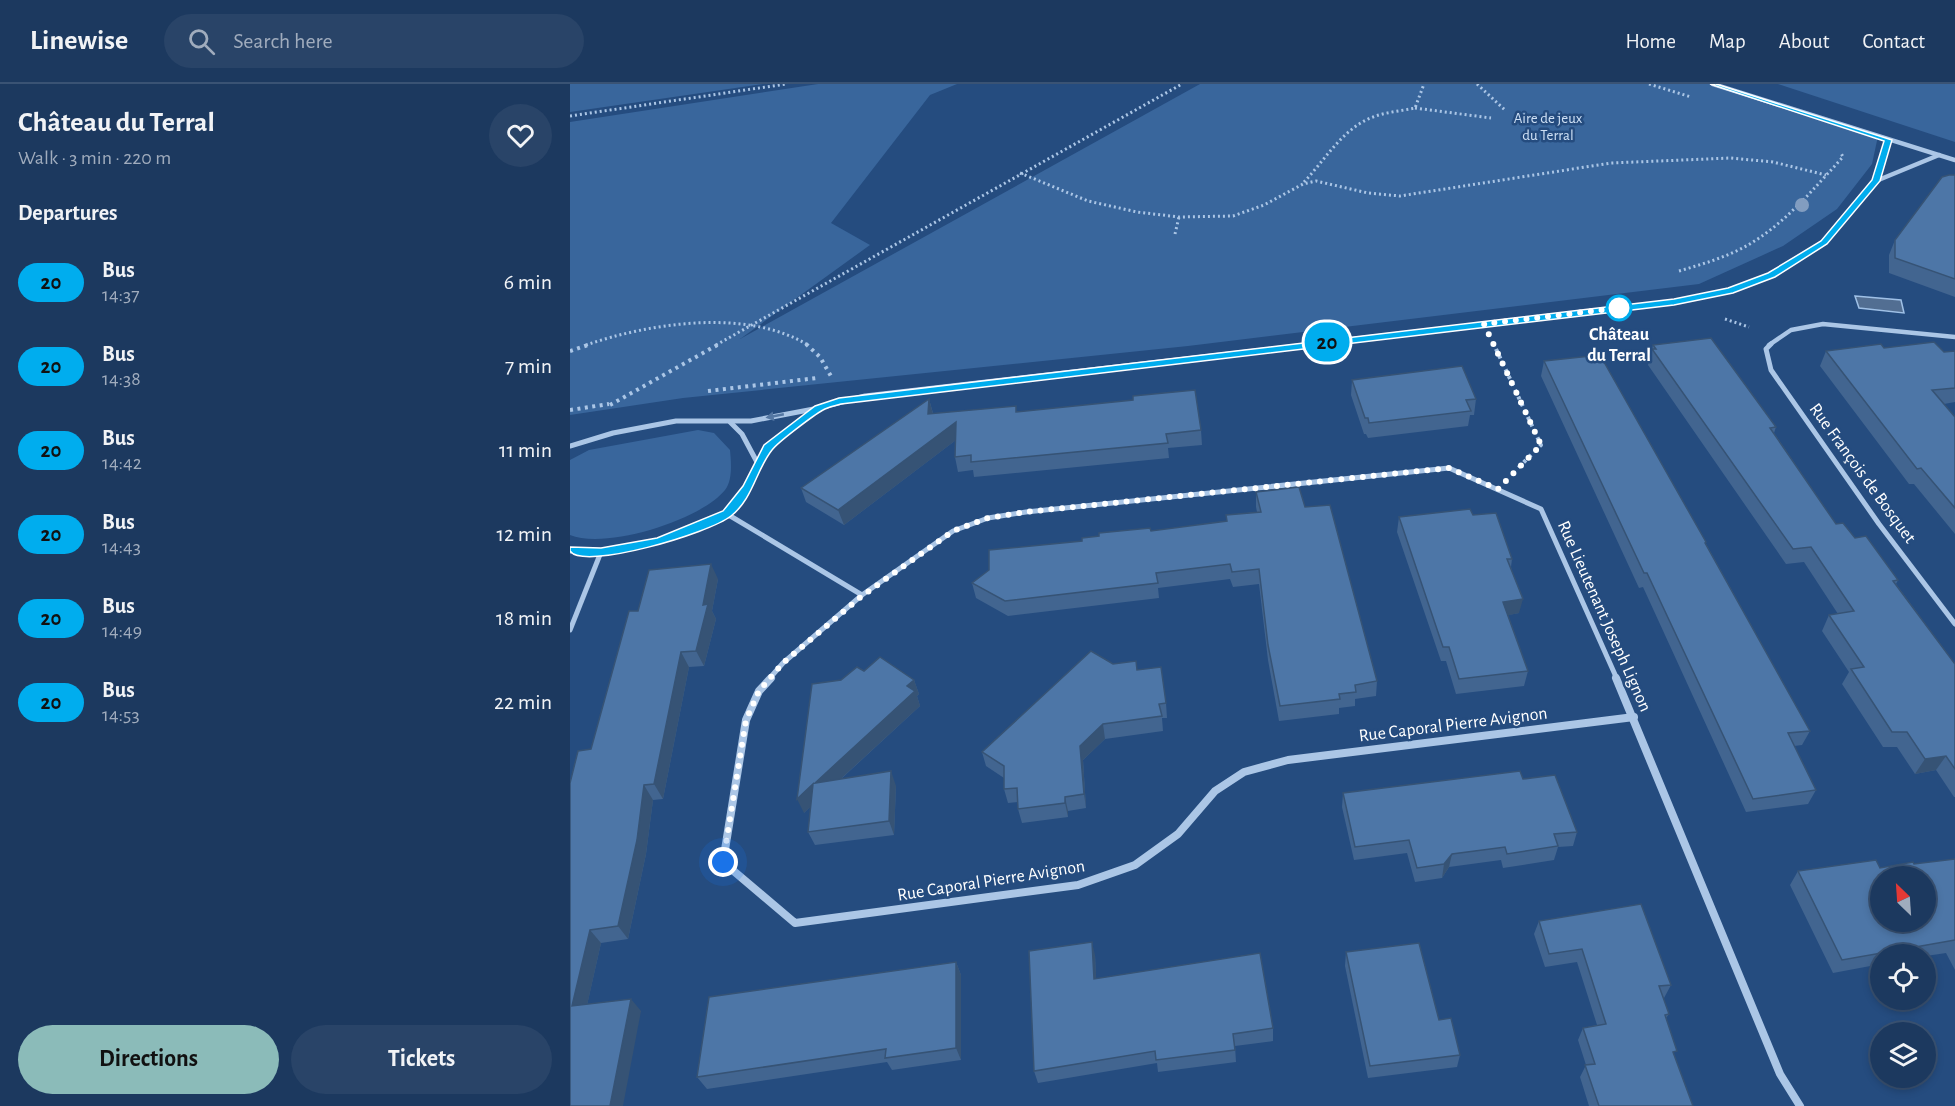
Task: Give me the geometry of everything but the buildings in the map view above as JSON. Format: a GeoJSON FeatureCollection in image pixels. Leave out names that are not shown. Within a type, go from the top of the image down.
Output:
{"type":"FeatureCollection","features":[{"type":"Feature","properties":{"kind":"street"},"geometry":{"type":"LineString","coordinates":[[1713,84],[1955,160]]}},
{"type":"Feature","properties":{"kind":"street"},"geometry":{"type":"LineString","coordinates":[[570,446],[613,433],[676,421],[708,419],[730,422],[819,408],[865,396],[1674,302],[1730,291],[1772,275],[1824,243],[1876,181],[1888,140]]}},
{"type":"Feature","properties":{"kind":"street"},"geometry":{"type":"LineString","coordinates":[[1876,181],[1939,155]]}},
{"type":"Feature","properties":{"kind":"street","name":"Rue François de Bosquet"},"geometry":{"type":"LineString","coordinates":[[1955,337],[1823,324],[1801,326],[1777,335],[1766,349],[1771,370],[1879,524],[1955,624]]}},
{"type":"Feature","properties":{"kind":"street"},"geometry":{"type":"LineString","coordinates":[[570,551],[601,552],[659,542],[727,514],[748,488],[768,447],[819,408]]}},
{"type":"Feature","properties":{"kind":"street"},"geometry":{"type":"LineString","coordinates":[[730,422],[742,434],[758,464]]}},
{"type":"Feature","properties":{"kind":"street","name":"Rue Lieutenant Joseph Lignon"},"geometry":{"type":"LineString","coordinates":[[862,596],[953,531],[988,518],[1050,509],[1449,468],[1541,509],[1634,717],[1780,1074],[1800,1106]]}},
{"type":"Feature","properties":{"kind":"street"},"geometry":{"type":"LineString","coordinates":[[727,514],[862,596]]}},
{"type":"Feature","properties":{"kind":"street"},"geometry":{"type":"LineString","coordinates":[[570,630],[601,552]]}},
{"type":"Feature","properties":{"kind":"street","name":"Rue Caporal Pierre Avignon"},"geometry":{"type":"LineString","coordinates":[[862,596],[783,663],[759,691],[746,720],[723,862],[795,923],[1078,885],[1135,865],[1178,834],[1215,791],[1244,772],[1288,760],[1634,717]]}},
{"type":"Feature","properties":{"kind":"path"},"geometry":{"type":"LineString","coordinates":[[570,116],[786,84]]}},
{"type":"Feature","properties":{"kind":"path"},"geometry":{"type":"LineString","coordinates":[[596,412],[754,326],[1020,173],[1182,84]]}},
{"type":"Feature","properties":{"kind":"path"},"geometry":{"type":"LineString","coordinates":[[1415,108],[1424,84]]}},
{"type":"Feature","properties":{"kind":"path"},"geometry":{"type":"LineString","coordinates":[[1477,84],[1506,111]]}},
{"type":"Feature","properties":{"kind":"path"},"geometry":{"type":"LineString","coordinates":[[1303,184],[1326,160],[1343,137],[1368,120],[1415,108],[1491,118]]}},
{"type":"Feature","properties":{"kind":"path"},"geometry":{"type":"LineString","coordinates":[[1677,272],[1707,262],[1755,240],[1778,223],[1843,157],[1840,151]]}},
{"type":"Feature","properties":{"kind":"path"},"geometry":{"type":"LineString","coordinates":[[1020,173],[1088,201],[1137,212],[1210,218],[1233,216],[1264,206],[1303,184],[1316,181],[1368,193],[1400,196],[1611,163],[1731,158],[1773,162],[1826,175]]}},
{"type":"Feature","properties":{"kind":"path"},"geometry":{"type":"LineString","coordinates":[[1606,159],[1611,163]]}},
{"type":"Feature","properties":{"kind":"path"},"geometry":{"type":"LineString","coordinates":[[1174,234],[1179,217]]}},
{"type":"Feature","properties":{"kind":"path"},"geometry":{"type":"LineString","coordinates":[[570,351],[598,340],[653,327],[706,321],[754,326],[797,339],[818,353],[835,383]]}},
{"type":"Feature","properties":{"kind":"path"},"geometry":{"type":"LineString","coordinates":[[1484,324],[1541,445],[1498,489]]}},
{"type":"Feature","properties":{"kind":"path"},"geometry":{"type":"LineString","coordinates":[[705,392],[843,375]]}},
{"type":"Feature","properties":{"kind":"path"},"geometry":{"type":"LineString","coordinates":[[570,410],[625,402]]}},
{"type":"Feature","properties":{"kind":"green space"},"geometry":{"type":"Polygon","coordinates":[[[570,84],[763,84],[570,112],[570,84]]]}},
{"type":"Feature","properties":{"kind":"green space","name":"Aire de jeux du Terral"},"geometry":{"type":"Polygon","coordinates":[[[818,84],[957,84],[930,95],[831,223],[870,245],[740,339],[1200,84],[1714,84],[1878,136],[1872,164],[1837,209],[1783,246],[1699,284],[1188,346],[683,398],[570,415],[570,122],[818,84]]]}},
{"type":"Feature","properties":{"kind":"green space"},"geometry":{"type":"Polygon","coordinates":[[[1778,84],[1955,84],[1955,142],[1778,84]]]}},
{"type":"Feature","properties":{"kind":"green space"},"geometry":{"type":"Polygon","coordinates":[[[698,430],[714,433],[730,450],[731,470],[728,486],[713,501],[696,512],[675,521],[629,535],[606,539],[586,539],[570,535],[570,460],[589,450],[698,430]]]}},
{"type":"Feature","properties":{"kind":"shaded area"},"geometry":{"type":"Polygon","coordinates":[[[1855,296],[1901,300],[1904,313],[1859,308],[1855,296]]]}},
{"type":"Feature","properties":{"kind":"bus line","name":"20"},"geometry":{"type":"LineString","coordinates":[[570,551],[601,552],[659,542],[727,514],[748,488],[768,447],[819,408],[839,401],[889,393],[1674,302],[1730,291],[1772,275],[1824,243],[1876,181],[1888,140],[1713,84]]}},
{"type":"Feature","properties":{"kind":"place","name":"Château du Terral"},"geometry":{"type":"Point","coordinates":[1619,308]}},
{"type":"Feature","properties":{"kind":"route"},"geometry":{"type":"LineString","coordinates":[[723,862],[746,720],[759,691],[783,663],[862,596],[953,531],[988,518],[1026,512],[1449,468],[1498,489],[1541,445],[1484,324],[1619,308]]}}]}
